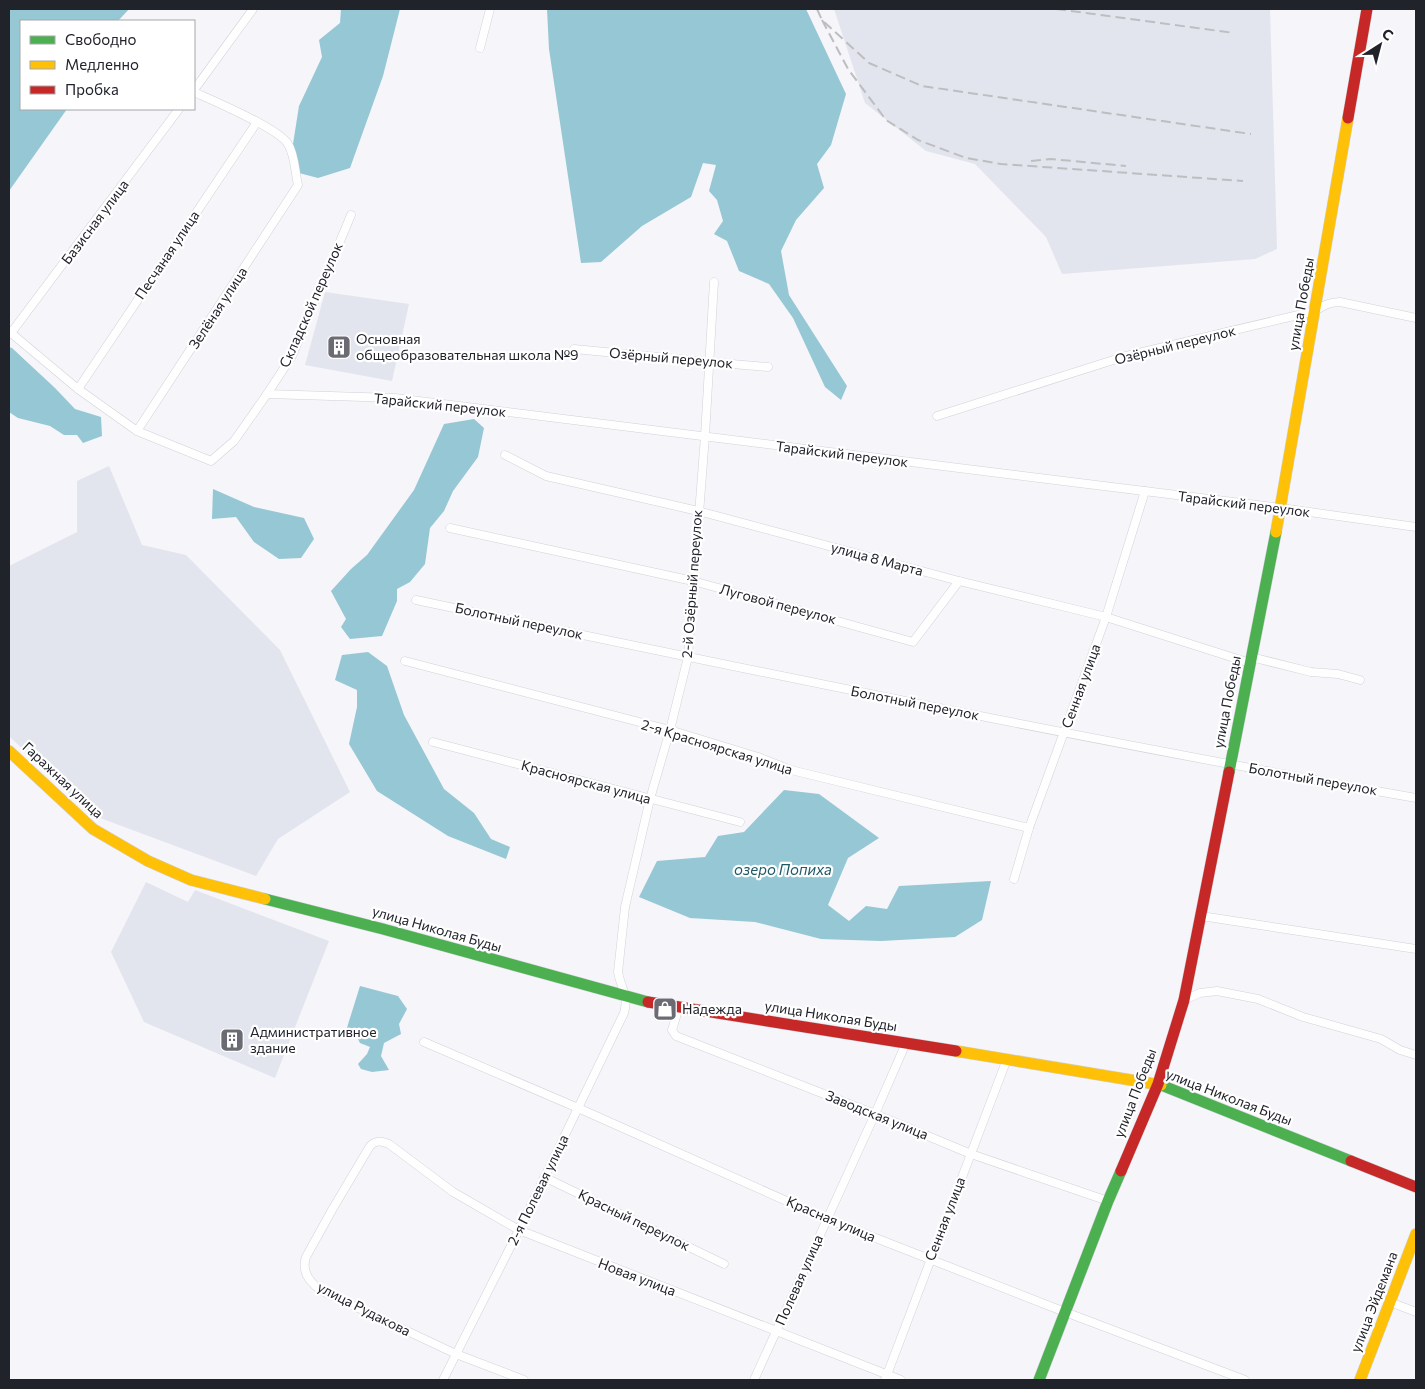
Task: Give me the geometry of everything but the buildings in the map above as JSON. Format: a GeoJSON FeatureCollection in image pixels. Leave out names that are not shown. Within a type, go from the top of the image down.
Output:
{"type":"FeatureCollection","features":[{"type":"Feature","properties":{"kind":"street"},"geometry":{"type":"LineString","coordinates":[[195,90],[253,9]]}},
{"type":"Feature","properties":{"kind":"street"},"geometry":{"type":"LineString","coordinates":[[480,48],[490,9]]}},
{"type":"Feature","properties":{"kind":"street","name":"улица Победы"},"geometry":{"type":"LineString","coordinates":[[1039,1380],[1108,1201],[1158,1084],[1184,1000],[1281,508],[1367,9]]}},
{"type":"Feature","properties":{"kind":"street"},"geometry":{"type":"LineString","coordinates":[[195,91],[257,122]]}},
{"type":"Feature","properties":{"kind":"street","name":"Базисная улица"},"geometry":{"type":"LineString","coordinates":[[10,334],[178,110]]}},
{"type":"Feature","properties":{"kind":"street","name":"Зелёная улица"},"geometry":{"type":"LineString","coordinates":[[137,431],[298,185],[288,143],[257,122]]}},
{"type":"Feature","properties":{"kind":"street","name":"Песчаная улица"},"geometry":{"type":"LineString","coordinates":[[78,389],[257,122]]}},
{"type":"Feature","properties":{"kind":"street","name":"Складской переулок"},"geometry":{"type":"LineString","coordinates":[[137,431],[211,461],[234,440],[292,356],[351,215]]}},
{"type":"Feature","properties":{"kind":"street","name":"2-й Озёрный переулок"},"geometry":{"type":"LineString","coordinates":[[626,997],[618,972],[625,907],[650,799],[688,658],[714,282]]}},
{"type":"Feature","properties":{"kind":"street","name":"Озёрный переулок"},"geometry":{"type":"LineString","coordinates":[[937,416],[1126,356],[1315,310],[1326,304],[1340,302],[1416,318]]}},
{"type":"Feature","properties":{"kind":"street"},"geometry":{"type":"LineString","coordinates":[[10,334],[78,389],[137,431]]}},
{"type":"Feature","properties":{"kind":"street","name":"Озёрный переулок"},"geometry":{"type":"LineString","coordinates":[[574,349],[768,367]]}},
{"type":"Feature","properties":{"kind":"street","name":"Тарайский переулок"},"geometry":{"type":"LineString","coordinates":[[267,394],[395,398],[1416,526]]}},
{"type":"Feature","properties":{"kind":"street","name":"улица 8 Марта"},"geometry":{"type":"LineString","coordinates":[[505,455],[546,476],[698,511],[959,581],[1106,617],[1251,660],[1311,672],[1338,674],[1360,680]]}},
{"type":"Feature","properties":{"kind":"street","name":"Сенная улица"},"geometry":{"type":"LineString","coordinates":[[1014,879],[1029,828],[1106,617],[1145,491]]}},
{"type":"Feature","properties":{"kind":"street","name":"Луговой переулок"},"geometry":{"type":"LineString","coordinates":[[450,528],[693,581],[913,642],[959,581]]}},
{"type":"Feature","properties":{"kind":"street","name":"Болотный переулок"},"geometry":{"type":"LineString","coordinates":[[416,600],[688,658],[1230,765],[1416,798]]}},
{"type":"Feature","properties":{"kind":"street","name":"2-я Красноярская улица"},"geometry":{"type":"LineString","coordinates":[[405,661],[670,730],[758,757],[791,770],[1029,828]]}},
{"type":"Feature","properties":{"kind":"street","name":"Красноярская улица"},"geometry":{"type":"LineString","coordinates":[[433,742],[740,822]]}},
{"type":"Feature","properties":{"kind":"street","name":"Гаражная улица"},"geometry":{"type":"LineString","coordinates":[[9,751],[93,830],[148,861]]}},
{"type":"Feature","properties":{"kind":"street","name":"улица Николая Буды"},"geometry":{"type":"LineString","coordinates":[[148,861],[191,880],[383,928],[626,997],[679,1008],[1158,1084],[1416,1187]]}},
{"type":"Feature","properties":{"kind":"street"},"geometry":{"type":"LineString","coordinates":[[1201,916],[1416,949]]}},
{"type":"Feature","properties":{"kind":"street"},"geometry":{"type":"LineString","coordinates":[[1184,1000],[1200,993],[1217,990],[1258,999],[1303,1017],[1381,1040],[1400,1050],[1416,1055]]}},
{"type":"Feature","properties":{"kind":"street","name":"2-я Полевая улица"},"geometry":{"type":"LineString","coordinates":[[443,1380],[519,1230],[624,1013],[626,997]]}},
{"type":"Feature","properties":{"kind":"street","name":"Заводская улица"},"geometry":{"type":"LineString","coordinates":[[679,1008],[672,1030],[676,1036],[971,1154],[1108,1201]]}},
{"type":"Feature","properties":{"kind":"street","name":"Красная улица"},"geometry":{"type":"LineString","coordinates":[[424,1042],[827,1219],[1245,1380]]}},
{"type":"Feature","properties":{"kind":"street","name":"Полевая улица"},"geometry":{"type":"LineString","coordinates":[[754,1380],[906,1043]]}},
{"type":"Feature","properties":{"kind":"street","name":"Сенная улица"},"geometry":{"type":"LineString","coordinates":[[886,1377],[1007,1059]]}},
{"type":"Feature","properties":{"kind":"street","name":"улица Рудакова"},"geometry":{"type":"LineString","coordinates":[[389,1144],[378,1141],[370,1146],[332,1210],[306,1257],[304,1264],[305,1272],[309,1279],[322,1291],[456,1354],[524,1380]]}},
{"type":"Feature","properties":{"kind":"street","name":"Новая улица"},"geometry":{"type":"LineString","coordinates":[[389,1144],[453,1192],[519,1230],[886,1377],[901,1380]]}},
{"type":"Feature","properties":{"kind":"street","name":"Красный переулок"},"geometry":{"type":"LineString","coordinates":[[544,1177],[724,1264]]}},
{"type":"Feature","properties":{"kind":"street","name":"улица Эйдемана"},"geometry":{"type":"LineString","coordinates":[[1360,1380],[1416,1234]]}},
{"type":"Feature","properties":{"kind":"street"},"geometry":{"type":"LineString","coordinates":[[1390,1302],[1416,1312]]}},
{"type":"Feature","properties":{"kind":"shaded area"},"geometry":{"type":"Polygon","coordinates":[[[834,9],[1270,9],[1277,249],[1255,259],[1062,274],[1046,237],[975,164],[926,151],[865,103],[834,9]]]}},
{"type":"Feature","properties":{"kind":"shaded area"},"geometry":{"type":"Polygon","coordinates":[[[325,292],[409,304],[392,381],[305,365],[325,292]]]}},
{"type":"Feature","properties":{"kind":"shaded area"},"geometry":{"type":"Polygon","coordinates":[[[109,466],[142,545],[186,555],[280,650],[350,792],[278,839],[256,876],[92,815],[9,736],[9,566],[77,532],[77,481],[109,466]]]}},
{"type":"Feature","properties":{"kind":"shaded area"},"geometry":{"type":"Polygon","coordinates":[[[146,882],[188,902],[195,890],[329,941],[275,1078],[144,1022],[111,952],[146,882]]]}},
{"type":"Feature","properties":{"kind":"water"},"geometry":{"type":"Polygon","coordinates":[[[9,9],[129,9],[119,20],[20,20],[20,110],[66,110],[9,191],[9,9]]]}},
{"type":"Feature","properties":{"kind":"water"},"geometry":{"type":"Polygon","coordinates":[[[341,9],[400,9],[383,76],[350,168],[318,178],[299,173],[293,144],[299,106],[322,57],[319,40],[340,23],[341,9]]]}},
{"type":"Feature","properties":{"kind":"water"},"geometry":{"type":"Polygon","coordinates":[[[547,9],[806,9],[846,94],[831,145],[817,164],[824,188],[796,220],[781,251],[789,295],[847,386],[841,400],[825,387],[793,318],[769,284],[739,271],[727,241],[714,234],[723,221],[717,200],[709,191],[716,165],[703,163],[691,197],[642,226],[601,262],[581,263],[549,49],[547,9]]]}},
{"type":"Feature","properties":{"kind":"water"},"geometry":{"type":"Polygon","coordinates":[[[9,347],[55,388],[75,409],[101,417],[102,436],[83,443],[77,435],[64,435],[50,426],[18,418],[9,412],[9,347]]]}},
{"type":"Feature","properties":{"kind":"water"},"geometry":{"type":"Polygon","coordinates":[[[474,419],[484,428],[478,457],[453,491],[444,511],[430,528],[425,564],[410,582],[397,589],[397,601],[382,636],[350,639],[341,627],[346,619],[331,591],[367,555],[414,490],[444,424],[474,419]]]}},
{"type":"Feature","properties":{"kind":"water"},"geometry":{"type":"Polygon","coordinates":[[[213,489],[254,507],[304,518],[314,539],[301,558],[279,559],[254,542],[236,517],[212,519],[213,489]]]}},
{"type":"Feature","properties":{"kind":"water"},"geometry":{"type":"Polygon","coordinates":[[[368,652],[387,666],[404,715],[444,789],[474,813],[491,839],[510,847],[506,859],[448,836],[377,791],[349,744],[357,707],[357,690],[335,680],[342,655],[368,652]]]}},
{"type":"Feature","properties":{"kind":"water","name":"озеро Попиха"},"geometry":{"type":"Polygon","coordinates":[[[784,790],[819,794],[879,838],[848,858],[828,905],[849,921],[866,906],[887,909],[899,886],[991,881],[982,920],[955,937],[881,941],[821,939],[755,922],[690,918],[639,897],[657,861],[705,857],[718,836],[744,832],[784,790]]]}},
{"type":"Feature","properties":{"kind":"water"},"geometry":{"type":"Polygon","coordinates":[[[360,986],[398,996],[407,1009],[399,1024],[401,1034],[384,1043],[381,1056],[389,1070],[372,1072],[361,1069],[358,1064],[367,1054],[370,1047],[360,1043],[357,1037],[345,1034],[360,986]]]}},
{"type":"Feature","properties":{"kind":"railway"},"geometry":{"type":"LineString","coordinates":[[817,9],[822,20],[869,63],[922,86],[1251,134]]}},
{"type":"Feature","properties":{"kind":"railway"},"geometry":{"type":"LineString","coordinates":[[1056,9],[1234,33]]}},
{"type":"Feature","properties":{"kind":"railway"},"geometry":{"type":"LineString","coordinates":[[822,20],[848,69],[886,120],[918,140],[966,158],[1001,164],[1243,181]]}},
{"type":"Feature","properties":{"kind":"railway"},"geometry":{"type":"LineString","coordinates":[[1031,161],[1051,159],[1126,166]]}},
{"type":"Feature","properties":{"kind":"traffic: fast"},"geometry":{"type":"LineString","coordinates":[[1229,772],[1276,532]]}},
{"type":"Feature","properties":{"kind":"traffic: fast"},"geometry":{"type":"LineString","coordinates":[[265,899],[383,929],[648,1002]]}},
{"type":"Feature","properties":{"kind":"traffic: fast"},"geometry":{"type":"LineString","coordinates":[[1161,1085],[1351,1161]]}},
{"type":"Feature","properties":{"kind":"traffic: fast"},"geometry":{"type":"LineString","coordinates":[[1039,1380],[1121,1171]]}},
{"type":"Feature","properties":{"kind":"traffic: slow"},"geometry":{"type":"LineString","coordinates":[[1276,532],[1348,118]]}},
{"type":"Feature","properties":{"kind":"traffic: slow"},"geometry":{"type":"LineString","coordinates":[[9,751],[93,829],[148,861],[191,880],[265,899]]}},
{"type":"Feature","properties":{"kind":"traffic: slow"},"geometry":{"type":"LineString","coordinates":[[956,1051],[1161,1085]]}},
{"type":"Feature","properties":{"kind":"traffic: slow"},"geometry":{"type":"LineString","coordinates":[[1360,1380],[1416,1234]]}},
{"type":"Feature","properties":{"kind":"traffic: jam"},"geometry":{"type":"LineString","coordinates":[[1348,118],[1367,9]]}},
{"type":"Feature","properties":{"kind":"traffic: jam"},"geometry":{"type":"LineString","coordinates":[[1121,1171],[1158,1084],[1184,1000],[1229,772]]}},
{"type":"Feature","properties":{"kind":"traffic: jam"},"geometry":{"type":"LineString","coordinates":[[648,1002],[956,1051]]}},
{"type":"Feature","properties":{"kind":"traffic: jam"},"geometry":{"type":"LineString","coordinates":[[1351,1161],[1416,1187]]}},
{"type":"Feature","properties":{"kind":"place","name":"Основная общеобразовательная школа №9"},"geometry":{"type":"Point","coordinates":[339,347]}},
{"type":"Feature","properties":{"kind":"place","name":"Надежда"},"geometry":{"type":"Point","coordinates":[665,1009]}},
{"type":"Feature","properties":{"kind":"place","name":"Административное здание"},"geometry":{"type":"Point","coordinates":[232,1040]}}]}
